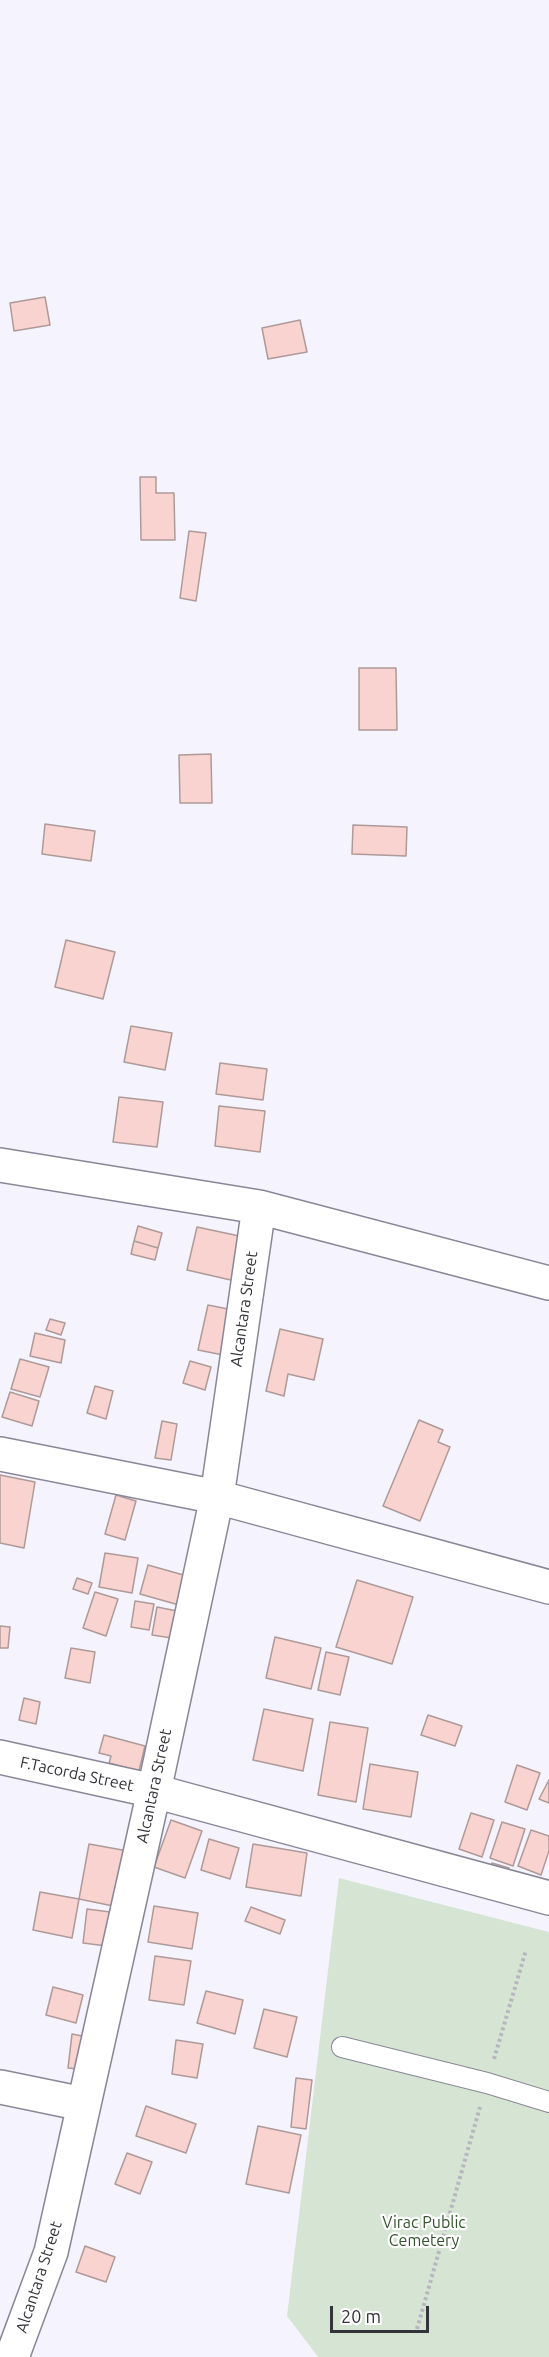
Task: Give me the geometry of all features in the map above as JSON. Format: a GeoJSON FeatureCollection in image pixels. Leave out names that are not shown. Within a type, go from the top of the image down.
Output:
{"type":"FeatureCollection","features":[{"type":"Feature","properties":{"kind":"street"},"geometry":{"type":"LineString","coordinates":[[0,1165],[259,1207],[549,1283]]}},
{"type":"Feature","properties":{"kind":"street","name":"Alcantara Street"},"geometry":{"type":"LineString","coordinates":[[16,2347],[51,2252],[217,1497],[259,1207]]}},
{"type":"Feature","properties":{"kind":"street"},"geometry":{"type":"LineString","coordinates":[[0,1454],[217,1497],[549,1587]]}},
{"type":"Feature","properties":{"kind":"street","name":"F.Tacorda Street"},"geometry":{"type":"LineString","coordinates":[[0,1757],[154,1791],[549,1898]]}},
{"type":"Feature","properties":{"kind":"street"},"geometry":{"type":"LineString","coordinates":[[0,2087],[83,2104]]}},
{"type":"Feature","properties":{"kind":"lane"},"geometry":{"type":"LineString","coordinates":[[342,2047],[549,2102]]}},
{"type":"Feature","properties":{"kind":"path"},"geometry":{"type":"LineString","coordinates":[[417,2329],[526,1950]]}},
{"type":"Feature","properties":{"kind":"green space","name":"Virac Public Cemetery"},"geometry":{"type":"Polygon","coordinates":[[[339,1878],[549,1932],[549,2357],[318,2357],[287,2316],[339,1878]]]}},
{"type":"Feature","properties":{"kind":"building"},"geometry":{"type":"Polygon","coordinates":[[[45,297],[50,325],[14,331],[10,303],[45,297]]]}},
{"type":"Feature","properties":{"kind":"building"},"geometry":{"type":"Polygon","coordinates":[[[300,320],[307,352],[268,359],[262,328],[300,320]]]}},
{"type":"Feature","properties":{"kind":"building"},"geometry":{"type":"Polygon","coordinates":[[[140,477],[156,477],[156,493],[174,493],[175,540],[141,540],[140,477]]]}},
{"type":"Feature","properties":{"kind":"building"},"geometry":{"type":"Polygon","coordinates":[[[189,531],[206,533],[196,601],[180,598],[189,531]]]}},
{"type":"Feature","properties":{"kind":"building"},"geometry":{"type":"Polygon","coordinates":[[[359,668],[396,668],[397,730],[359,730],[359,668]]]}},
{"type":"Feature","properties":{"kind":"building"},"geometry":{"type":"Polygon","coordinates":[[[211,754],[212,803],[180,803],[179,755],[211,754]]]}},
{"type":"Feature","properties":{"kind":"building"},"geometry":{"type":"Polygon","coordinates":[[[45,824],[95,831],[91,861],[42,854],[45,824]]]}},
{"type":"Feature","properties":{"kind":"building"},"geometry":{"type":"Polygon","coordinates":[[[353,825],[407,827],[406,856],[352,854],[353,825]]]}},
{"type":"Feature","properties":{"kind":"building"},"geometry":{"type":"Polygon","coordinates":[[[66,940],[115,952],[103,999],[55,987],[66,940]]]}},
{"type":"Feature","properties":{"kind":"building"},"geometry":{"type":"Polygon","coordinates":[[[131,1026],[172,1033],[165,1070],[124,1062],[131,1026]]]}},
{"type":"Feature","properties":{"kind":"building"},"geometry":{"type":"Polygon","coordinates":[[[220,1063],[267,1069],[263,1100],[216,1094],[220,1063]]]}},
{"type":"Feature","properties":{"kind":"building"},"geometry":{"type":"Polygon","coordinates":[[[119,1097],[163,1102],[157,1147],[113,1142],[119,1097]]]}},
{"type":"Feature","properties":{"kind":"building"},"geometry":{"type":"Polygon","coordinates":[[[219,1106],[265,1111],[260,1152],[215,1146],[219,1106]]]}},
{"type":"Feature","properties":{"kind":"building"},"geometry":{"type":"Polygon","coordinates":[[[138,1226],[162,1233],[158,1248],[134,1241],[138,1226]]]}},
{"type":"Feature","properties":{"kind":"building"},"geometry":{"type":"Polygon","coordinates":[[[197,1227],[244,1237],[235,1281],[187,1270],[197,1227]]]}},
{"type":"Feature","properties":{"kind":"building"},"geometry":{"type":"Polygon","coordinates":[[[134,1241],[158,1248],[155,1260],[131,1254],[134,1241]]]}},
{"type":"Feature","properties":{"kind":"building"},"geometry":{"type":"Polygon","coordinates":[[[208,1305],[238,1311],[228,1356],[198,1350],[208,1305]]]}},
{"type":"Feature","properties":{"kind":"building"},"geometry":{"type":"Polygon","coordinates":[[[50,1319],[65,1323],[61,1335],[46,1330],[50,1319]]]}},
{"type":"Feature","properties":{"kind":"building"},"geometry":{"type":"Polygon","coordinates":[[[280,1329],[323,1339],[314,1380],[288,1374],[284,1396],[266,1391],[280,1329]]]}},
{"type":"Feature","properties":{"kind":"building"},"geometry":{"type":"Polygon","coordinates":[[[35,1333],[65,1340],[61,1363],[30,1356],[35,1333]]]}},
{"type":"Feature","properties":{"kind":"building"},"geometry":{"type":"Polygon","coordinates":[[[20,1359],[49,1367],[40,1397],[11,1389],[20,1359]]]}},
{"type":"Feature","properties":{"kind":"building"},"geometry":{"type":"Polygon","coordinates":[[[190,1361],[211,1367],[205,1390],[183,1383],[190,1361]]]}},
{"type":"Feature","properties":{"kind":"building"},"geometry":{"type":"Polygon","coordinates":[[[95,1386],[113,1391],[106,1419],[87,1413],[95,1386]]]}},
{"type":"Feature","properties":{"kind":"building"},"geometry":{"type":"Polygon","coordinates":[[[10,1392],[39,1401],[32,1426],[2,1417],[10,1392]]]}},
{"type":"Feature","properties":{"kind":"building"},"geometry":{"type":"Polygon","coordinates":[[[419,1420],[443,1430],[438,1442],[450,1447],[420,1521],[383,1506],[419,1420]]]}},
{"type":"Feature","properties":{"kind":"building"},"geometry":{"type":"Polygon","coordinates":[[[162,1421],[177,1424],[171,1460],[155,1458],[162,1421]]]}},
{"type":"Feature","properties":{"kind":"building"},"geometry":{"type":"Polygon","coordinates":[[[0,1475],[35,1482],[24,1548],[0,1543],[0,1475]]]}},
{"type":"Feature","properties":{"kind":"building"},"geometry":{"type":"Polygon","coordinates":[[[116,1495],[136,1501],[125,1540],[105,1534],[116,1495]]]}},
{"type":"Feature","properties":{"kind":"building"},"geometry":{"type":"Polygon","coordinates":[[[105,1553],[138,1558],[132,1593],[99,1587],[105,1553]]]}},
{"type":"Feature","properties":{"kind":"building"},"geometry":{"type":"Polygon","coordinates":[[[148,1565],[187,1576],[179,1605],[140,1594],[148,1565]]]}},
{"type":"Feature","properties":{"kind":"building"},"geometry":{"type":"Polygon","coordinates":[[[77,1578],[92,1583],[88,1594],[73,1589],[77,1578]]]}},
{"type":"Feature","properties":{"kind":"building"},"geometry":{"type":"Polygon","coordinates":[[[357,1580],[413,1597],[392,1664],[336,1647],[357,1580]]]}},
{"type":"Feature","properties":{"kind":"building"},"geometry":{"type":"Polygon","coordinates":[[[95,1592],[118,1599],[106,1636],[83,1628],[95,1592]]]}},
{"type":"Feature","properties":{"kind":"building"},"geometry":{"type":"Polygon","coordinates":[[[135,1601],[154,1604],[149,1630],[131,1627],[135,1601]]]}},
{"type":"Feature","properties":{"kind":"building"},"geometry":{"type":"Polygon","coordinates":[[[157,1607],[177,1611],[172,1638],[152,1635],[157,1607]]]}},
{"type":"Feature","properties":{"kind":"building"},"geometry":{"type":"Polygon","coordinates":[[[0,1626],[10,1627],[8,1648],[0,1648],[0,1626]]]}},
{"type":"Feature","properties":{"kind":"building"},"geometry":{"type":"Polygon","coordinates":[[[275,1637],[321,1648],[311,1689],[266,1678],[275,1637]]]}},
{"type":"Feature","properties":{"kind":"building"},"geometry":{"type":"Polygon","coordinates":[[[71,1648],[95,1652],[90,1683],[65,1678],[71,1648]]]}},
{"type":"Feature","properties":{"kind":"building"},"geometry":{"type":"Polygon","coordinates":[[[326,1652],[349,1657],[340,1695],[318,1690],[326,1652]]]}},
{"type":"Feature","properties":{"kind":"building"},"geometry":{"type":"Polygon","coordinates":[[[24,1698],[40,1702],[36,1724],[19,1720],[24,1698]]]}},
{"type":"Feature","properties":{"kind":"building"},"geometry":{"type":"Polygon","coordinates":[[[264,1709],[313,1719],[303,1771],[253,1760],[264,1709]]]}},
{"type":"Feature","properties":{"kind":"building"},"geometry":{"type":"Polygon","coordinates":[[[428,1715],[462,1726],[455,1746],[421,1735],[428,1715]]]}},
{"type":"Feature","properties":{"kind":"building"},"geometry":{"type":"Polygon","coordinates":[[[330,1722],[368,1728],[356,1802],[318,1795],[330,1722]]]}},
{"type":"Feature","properties":{"kind":"building"},"geometry":{"type":"Polygon","coordinates":[[[104,1735],[145,1746],[139,1771],[109,1763],[111,1756],[99,1753],[104,1735]]]}},
{"type":"Feature","properties":{"kind":"building"},"geometry":{"type":"Polygon","coordinates":[[[370,1764],[418,1772],[411,1817],[363,1809],[370,1764]]]}},
{"type":"Feature","properties":{"kind":"building"},"geometry":{"type":"Polygon","coordinates":[[[517,1765],[540,1773],[527,1810],[505,1802],[517,1765]]]}},
{"type":"Feature","properties":{"kind":"building"},"geometry":{"type":"Polygon","coordinates":[[[549,1780],[549,1803],[539,1799],[549,1780]]]}},
{"type":"Feature","properties":{"kind":"building"},"geometry":{"type":"Polygon","coordinates":[[[471,1813],[494,1820],[482,1857],[459,1849],[471,1813]]]}},
{"type":"Feature","properties":{"kind":"building"},"geometry":{"type":"Polygon","coordinates":[[[171,1820],[202,1831],[185,1878],[154,1867],[171,1820]]]}},
{"type":"Feature","properties":{"kind":"building"},"geometry":{"type":"Polygon","coordinates":[[[502,1822],[525,1829],[513,1866],[490,1858],[502,1822]]]}},
{"type":"Feature","properties":{"kind":"building"},"geometry":{"type":"Polygon","coordinates":[[[531,1830],[549,1836],[549,1851],[541,1875],[518,1866],[531,1830]]]}},
{"type":"Feature","properties":{"kind":"building"},"geometry":{"type":"Polygon","coordinates":[[[209,1839],[239,1848],[230,1879],[201,1870],[209,1839]]]}},
{"type":"Feature","properties":{"kind":"building"},"geometry":{"type":"Polygon","coordinates":[[[89,1844],[128,1851],[118,1907],[79,1899],[89,1844]]]}},
{"type":"Feature","properties":{"kind":"building"},"geometry":{"type":"Polygon","coordinates":[[[253,1844],[307,1853],[301,1896],[246,1887],[253,1844]]]}},
{"type":"Feature","properties":{"kind":"building"},"geometry":{"type":"Polygon","coordinates":[[[492,1863],[509,1868],[505,1879],[489,1873],[492,1863]]]}},
{"type":"Feature","properties":{"kind":"building"},"geometry":{"type":"Polygon","coordinates":[[[40,1892],[79,1899],[72,1938],[33,1930],[40,1892]]]}},
{"type":"Feature","properties":{"kind":"building"},"geometry":{"type":"Polygon","coordinates":[[[154,1906],[198,1913],[192,1949],[148,1942],[154,1906]]]}},
{"type":"Feature","properties":{"kind":"building"},"geometry":{"type":"Polygon","coordinates":[[[251,1907],[285,1920],[280,1934],[245,1921],[251,1907]]]}},
{"type":"Feature","properties":{"kind":"building"},"geometry":{"type":"Polygon","coordinates":[[[87,1909],[118,1913],[114,1947],[83,1943],[87,1909]]]}},
{"type":"Feature","properties":{"kind":"building"},"geometry":{"type":"Polygon","coordinates":[[[155,1956],[191,1961],[184,2005],[149,2000],[155,1956]]]}},
{"type":"Feature","properties":{"kind":"building"},"geometry":{"type":"Polygon","coordinates":[[[53,1987],[83,1995],[76,2023],[46,2015],[53,1987]]]}},
{"type":"Feature","properties":{"kind":"building"},"geometry":{"type":"Polygon","coordinates":[[[206,1991],[243,2000],[235,2034],[197,2023],[206,1991]]]}},
{"type":"Feature","properties":{"kind":"building"},"geometry":{"type":"Polygon","coordinates":[[[264,2009],[297,2017],[287,2057],[254,2048],[264,2009]]]}},
{"type":"Feature","properties":{"kind":"building"},"geometry":{"type":"Polygon","coordinates":[[[72,2034],[82,2036],[78,2069],[68,2068],[72,2034]]]}},
{"type":"Feature","properties":{"kind":"building"},"geometry":{"type":"Polygon","coordinates":[[[176,2040],[203,2044],[197,2078],[172,2074],[176,2040]]]}},
{"type":"Feature","properties":{"kind":"building"},"geometry":{"type":"Polygon","coordinates":[[[296,2078],[312,2080],[306,2129],[291,2127],[296,2078]]]}},
{"type":"Feature","properties":{"kind":"building"},"geometry":{"type":"Polygon","coordinates":[[[146,2106],[196,2124],[186,2153],[136,2136],[146,2106]]]}},
{"type":"Feature","properties":{"kind":"building"},"geometry":{"type":"Polygon","coordinates":[[[258,2126],[301,2135],[289,2193],[246,2184],[258,2126]]]}},
{"type":"Feature","properties":{"kind":"building"},"geometry":{"type":"Polygon","coordinates":[[[127,2153],[152,2162],[140,2194],[115,2184],[127,2153]]]}},
{"type":"Feature","properties":{"kind":"building"},"geometry":{"type":"Polygon","coordinates":[[[85,2246],[115,2257],[106,2282],[76,2272],[85,2246]]]}}]}
